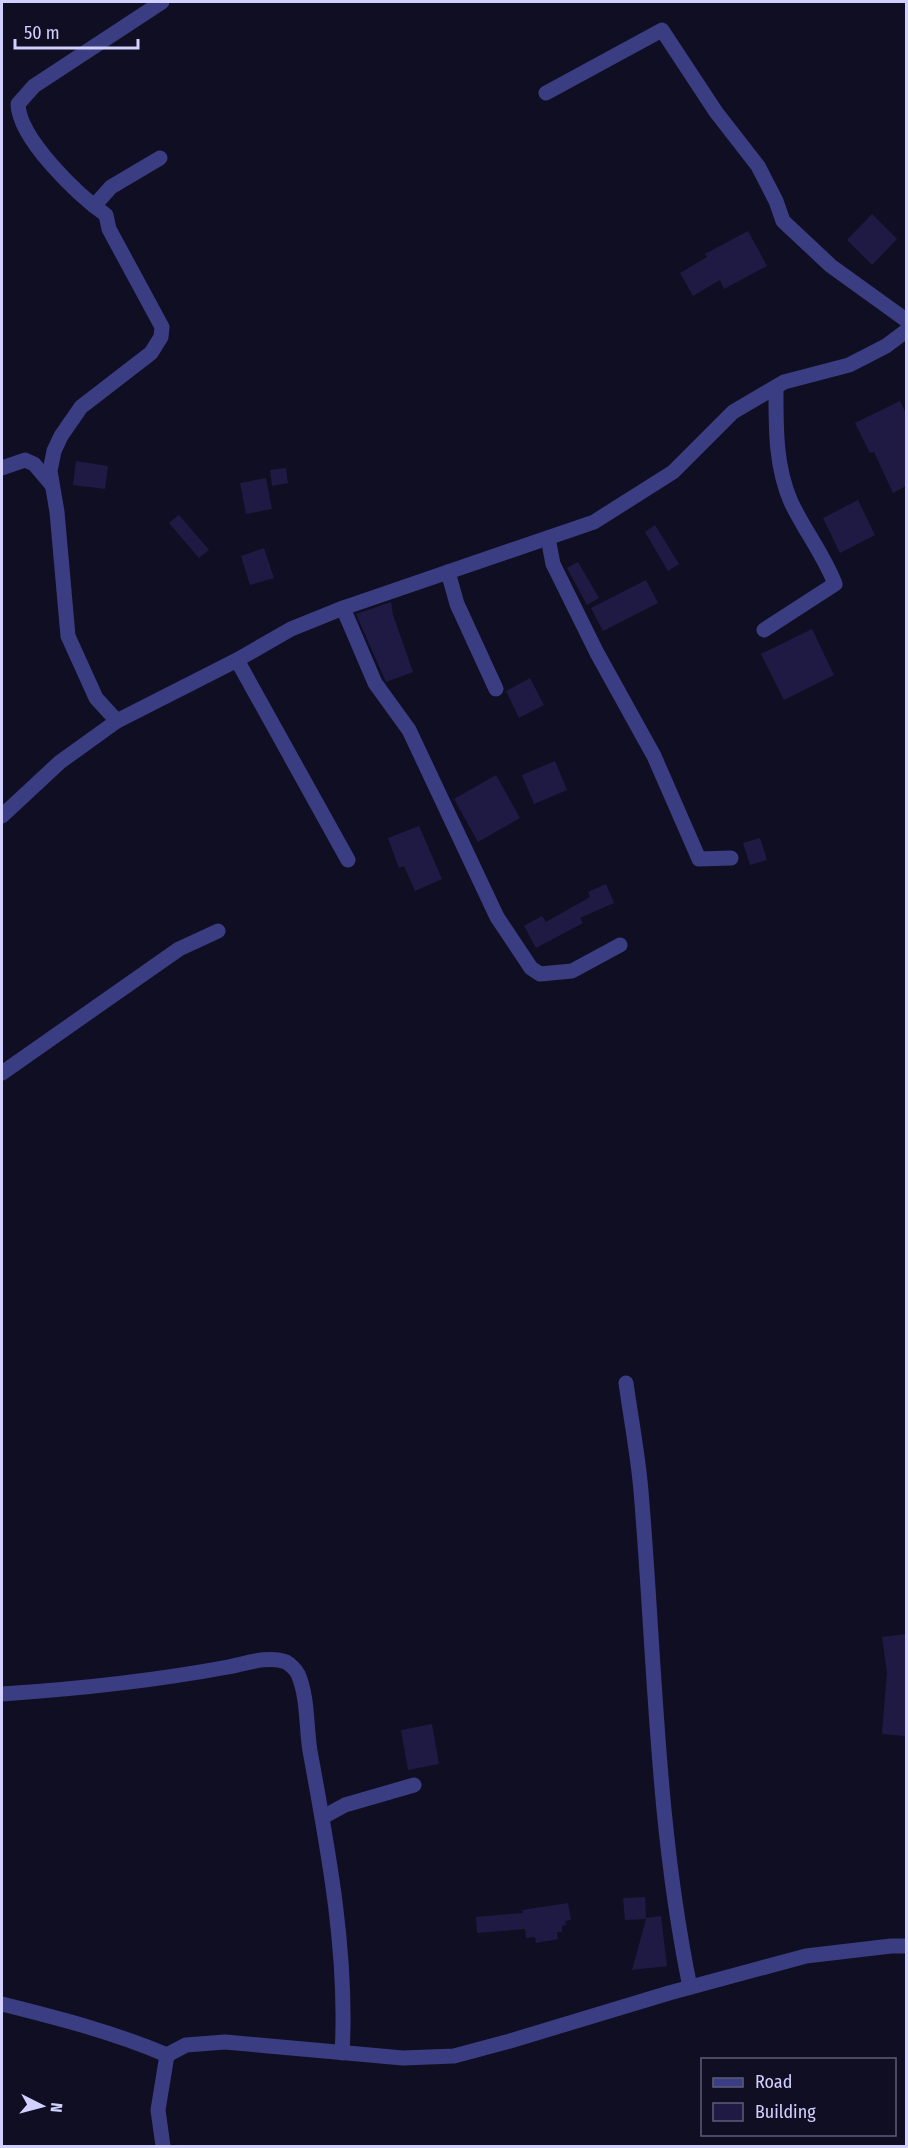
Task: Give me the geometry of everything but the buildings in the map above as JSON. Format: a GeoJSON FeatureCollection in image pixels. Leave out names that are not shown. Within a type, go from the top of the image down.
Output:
{"type":"FeatureCollection","features":[{"type":"Feature","properties":{"kind":"street"},"geometry":{"type":"LineString","coordinates":[[117,721],[96,698],[68,636],[57,512],[50,471],[54,451],[61,436],[81,407],[151,353],[161,337],[162,327],[109,229],[106,215],[93,206],[44,157],[18,115],[18,104],[34,86],[162,2]]}},
{"type":"Feature","properties":{"kind":"street"},"geometry":{"type":"LineString","coordinates":[[546,93],[662,30],[716,112],[758,166],[776,201],[783,221],[831,266],[906,320]]}},
{"type":"Feature","properties":{"kind":"street"},"geometry":{"type":"LineString","coordinates":[[93,206],[111,187],[160,158]]}},
{"type":"Feature","properties":{"kind":"street"},"geometry":{"type":"LineString","coordinates":[[2,816],[60,762],[117,721],[237,660],[291,629],[343,608],[594,522],[673,472],[733,412],[784,382],[849,365],[886,346],[906,330]]}},
{"type":"Feature","properties":{"kind":"street"},"geometry":{"type":"LineString","coordinates":[[764,630],[836,584],[791,501],[779,465],[776,387]]}},
{"type":"Feature","properties":{"kind":"street"},"geometry":{"type":"LineString","coordinates":[[2,468],[25,460],[34,464],[51,484]]}},
{"type":"Feature","properties":{"kind":"street"},"geometry":{"type":"LineString","coordinates":[[548,538],[553,564],[597,653],[654,756],[699,859],[731,858]]}},
{"type":"Feature","properties":{"kind":"street"},"geometry":{"type":"LineString","coordinates":[[448,572],[457,604],[496,689]]}},
{"type":"Feature","properties":{"kind":"street"},"geometry":{"type":"LineString","coordinates":[[343,608],[375,682],[410,730],[497,917],[531,968],[540,974],[572,971],[620,945]]}},
{"type":"Feature","properties":{"kind":"street"},"geometry":{"type":"LineString","coordinates":[[237,660],[348,860]]}},
{"type":"Feature","properties":{"kind":"street"},"geometry":{"type":"LineString","coordinates":[[2,1072],[180,949],[218,931]]}},
{"type":"Feature","properties":{"kind":"street"},"geometry":{"type":"LineString","coordinates":[[626,1383],[641,1489],[655,1723],[663,1808],[682,1950],[690,1987]]}},
{"type":"Feature","properties":{"kind":"street"},"geometry":{"type":"LineString","coordinates":[[2,1694],[77,1689],[209,1671],[273,1659],[287,1662],[298,1673],[323,1817],[336,1913],[344,2023],[342,2053]]}},
{"type":"Feature","properties":{"kind":"street"},"geometry":{"type":"LineString","coordinates":[[323,1817],[345,1805],[414,1785]]}},
{"type":"Feature","properties":{"kind":"street"},"geometry":{"type":"LineString","coordinates":[[167,2055],[186,2045],[225,2042],[403,2058],[454,2056],[690,1987],[806,1956],[906,1946]]}},
{"type":"Feature","properties":{"kind":"street"},"geometry":{"type":"LineString","coordinates":[[2,2004],[98,2029],[167,2055]]}},
{"type":"Feature","properties":{"kind":"street"},"geometry":{"type":"LineString","coordinates":[[163,2146],[158,2110],[167,2055]]}}]}
